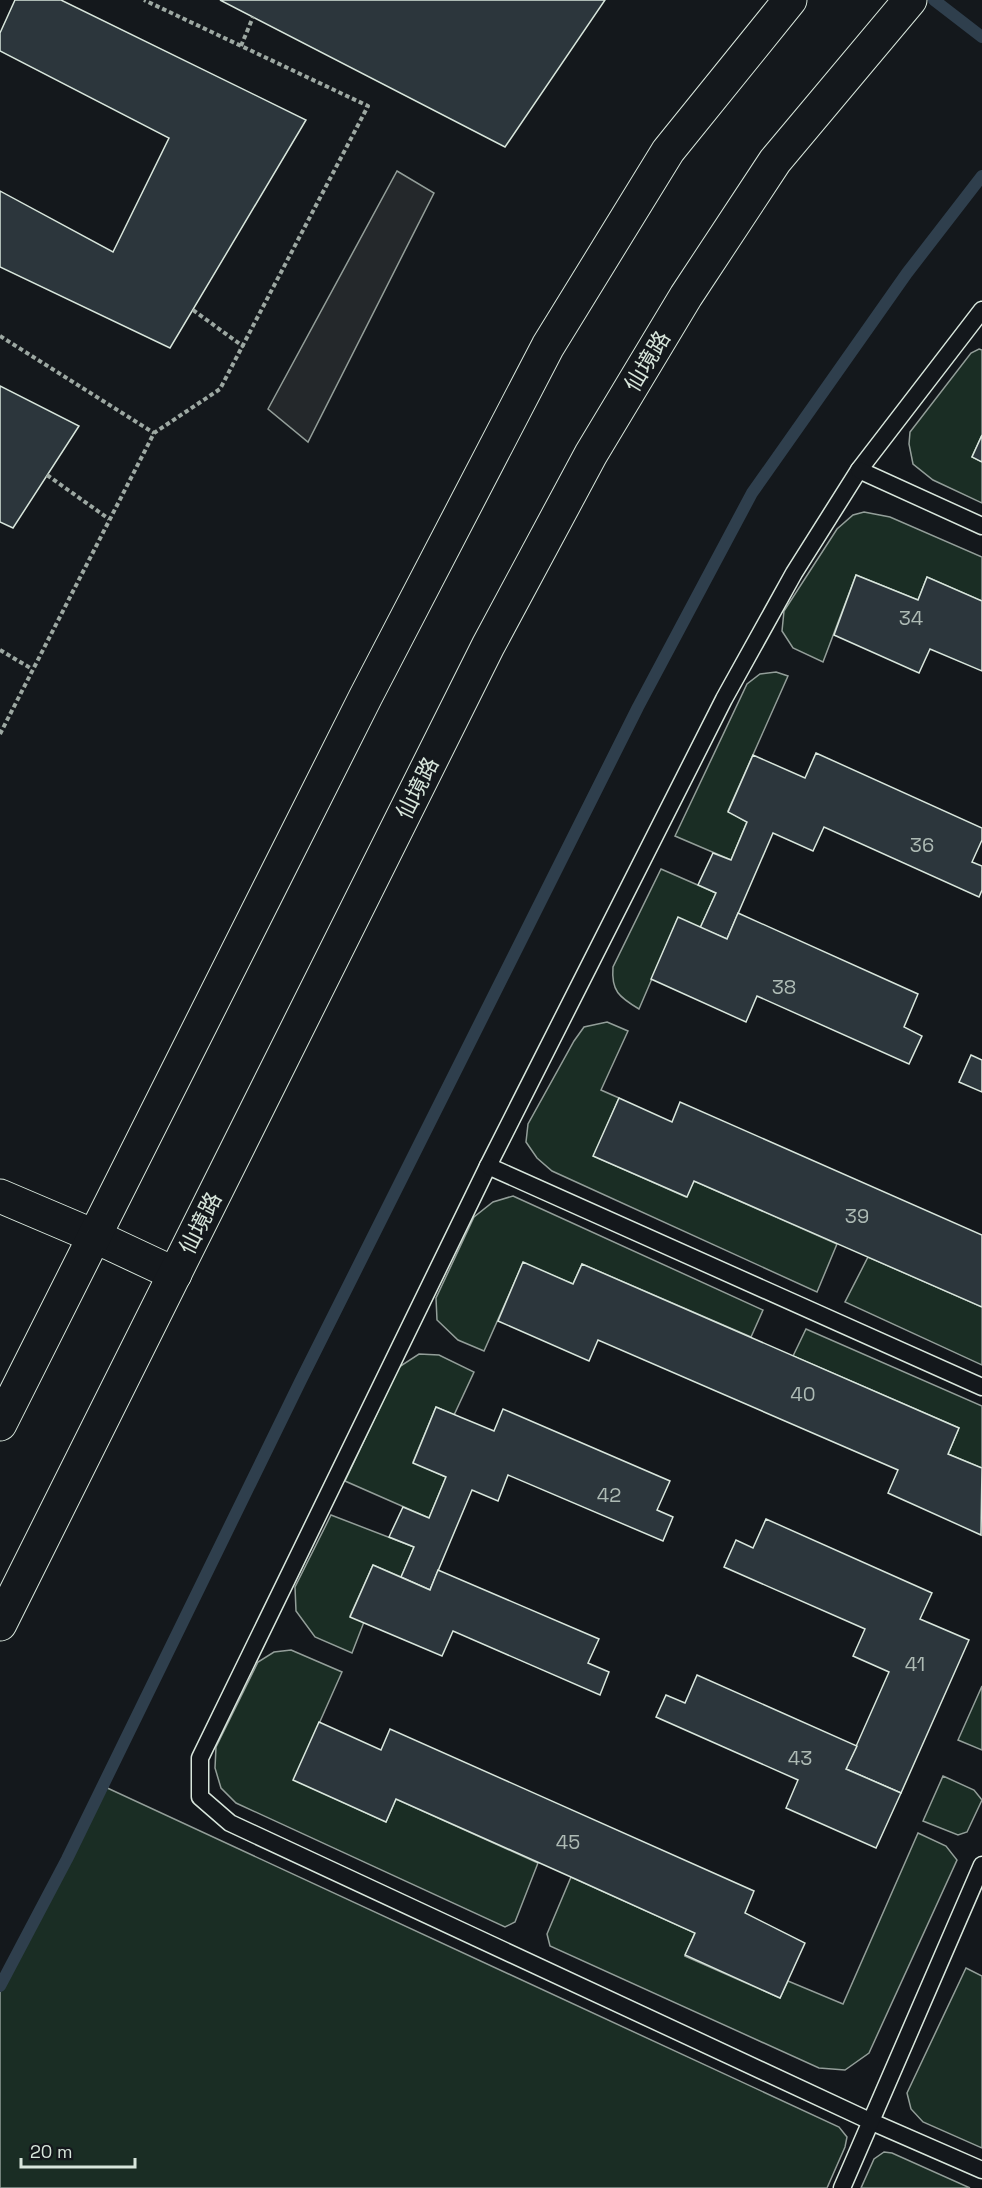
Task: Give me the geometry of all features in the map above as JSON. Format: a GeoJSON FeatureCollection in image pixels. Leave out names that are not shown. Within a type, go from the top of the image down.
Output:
{"type":"FeatureCollection","features":[{"type":"Feature","properties":{"kind":"main road"},"geometry":{"type":"LineString","coordinates":[[0,1424],[366,696],[548,346],[668,151],[790,0]]}},
{"type":"Feature","properties":{"kind":"main road","name":"仙境路"},"geometry":{"type":"LineString","coordinates":[[0,1624],[488,646],[591,454],[686,296],[775,161],[910,0]]}},
{"type":"Feature","properties":{"kind":"main road"},"geometry":{"type":"LineString","coordinates":[[0,1196],[175,1274]]}},
{"type":"Feature","properties":{"kind":"lane"},"geometry":{"type":"LineString","coordinates":[[982,310],[859,470],[794,573],[724,699],[488,1166],[200,1758],[200,1797],[230,1823],[872,2122],[982,2170]]}},
{"type":"Feature","properties":{"kind":"lane"},"geometry":{"type":"LineString","coordinates":[[859,470],[982,525]]}},
{"type":"Feature","properties":{"kind":"lane"},"geometry":{"type":"LineString","coordinates":[[488,1166],[982,1387]]}},
{"type":"Feature","properties":{"kind":"lane"},"geometry":{"type":"LineString","coordinates":[[842,2188],[982,1865]]}},
{"type":"Feature","properties":{"kind":"path"},"geometry":{"type":"LineString","coordinates":[[0,734],[154,433],[220,389],[368,106],[144,0]]}},
{"type":"Feature","properties":{"kind":"path"},"geometry":{"type":"LineString","coordinates":[[241,46],[253,17]]}},
{"type":"Feature","properties":{"kind":"path"},"geometry":{"type":"LineString","coordinates":[[193,310],[244,346]]}},
{"type":"Feature","properties":{"kind":"path"},"geometry":{"type":"LineString","coordinates":[[0,336],[154,433]]}},
{"type":"Feature","properties":{"kind":"path"},"geometry":{"type":"LineString","coordinates":[[47,475],[109,519]]}},
{"type":"Feature","properties":{"kind":"path"},"geometry":{"type":"LineString","coordinates":[[0,650],[32,669]]}},
{"type":"Feature","properties":{"kind":"green space"},"geometry":{"type":"Polygon","coordinates":[[[982,350],[982,435],[972,457],[982,462],[982,503],[933,480],[913,464],[909,444],[910,432],[971,353],[982,350]]]}},
{"type":"Feature","properties":{"kind":"green space"},"geometry":{"type":"Polygon","coordinates":[[[864,512],[890,517],[982,557],[982,601],[927,577],[918,600],[856,575],[823,662],[793,648],[782,631],[784,611],[837,529],[853,515],[864,512]]]}},
{"type":"Feature","properties":{"kind":"green space"},"geometry":{"type":"Polygon","coordinates":[[[776,672],[788,676],[728,811],[747,822],[731,860],[675,836],[747,684],[760,674],[776,672]]]}},
{"type":"Feature","properties":{"kind":"green space"},"geometry":{"type":"Polygon","coordinates":[[[661,869],[716,893],[700,928],[678,918],[639,1009],[621,997],[615,988],[613,967],[661,869]]]}},
{"type":"Feature","properties":{"kind":"green space"},"geometry":{"type":"Polygon","coordinates":[[[607,1022],[628,1031],[601,1090],[619,1098],[594,1156],[686,1197],[694,1181],[837,1244],[817,1292],[552,1171],[537,1158],[526,1142],[528,1124],[584,1027],[607,1022]]]}},
{"type":"Feature","properties":{"kind":"green space"},"geometry":{"type":"Polygon","coordinates":[[[513,1196],[763,1310],[751,1337],[582,1264],[573,1284],[523,1263],[484,1351],[458,1340],[437,1320],[436,1298],[474,1217],[493,1202],[513,1196]]]}},
{"type":"Feature","properties":{"kind":"green space"},"geometry":{"type":"Polygon","coordinates":[[[868,1257],[982,1307],[982,1365],[845,1302],[868,1257]]]}},
{"type":"Feature","properties":{"kind":"green space"},"geometry":{"type":"Polygon","coordinates":[[[806,1329],[982,1406],[982,1468],[948,1454],[959,1428],[793,1356],[806,1329]]]}},
{"type":"Feature","properties":{"kind":"green space"},"geometry":{"type":"Polygon","coordinates":[[[419,1354],[439,1355],[474,1372],[454,1415],[436,1407],[413,1462],[446,1477],[429,1518],[345,1481],[399,1367],[419,1354]]]}},
{"type":"Feature","properties":{"kind":"green space"},"geometry":{"type":"Polygon","coordinates":[[[331,1515],[414,1547],[401,1577],[373,1565],[350,1616],[364,1622],[352,1653],[315,1637],[296,1611],[295,1587],[331,1515]]]}},
{"type":"Feature","properties":{"kind":"green space"},"geometry":{"type":"Polygon","coordinates":[[[291,1650],[342,1672],[294,1780],[386,1822],[396,1799],[538,1863],[515,1922],[505,1927],[236,1803],[221,1788],[215,1768],[216,1747],[258,1662],[274,1652],[291,1650]]]}},
{"type":"Feature","properties":{"kind":"green space"},"geometry":{"type":"Polygon","coordinates":[[[982,1686],[982,1750],[958,1740],[982,1686]]]}},
{"type":"Feature","properties":{"kind":"green space"},"geometry":{"type":"Polygon","coordinates":[[[943,1776],[974,1790],[982,1800],[967,1832],[958,1835],[923,1821],[943,1776]]]}},
{"type":"Feature","properties":{"kind":"green space"},"geometry":{"type":"Polygon","coordinates":[[[103,1786],[839,2127],[847,2137],[827,2188],[0,2188],[0,1986],[103,1786]]]}},
{"type":"Feature","properties":{"kind":"green space"},"geometry":{"type":"Polygon","coordinates":[[[918,1833],[946,1846],[957,1860],[869,2053],[845,2070],[819,2068],[550,1946],[547,1934],[571,1877],[695,1933],[685,1956],[780,1998],[788,1981],[843,2004],[918,1833]]]}},
{"type":"Feature","properties":{"kind":"green space"},"geometry":{"type":"Polygon","coordinates":[[[966,1968],[982,1976],[982,2148],[923,2122],[911,2109],[907,2093],[966,1968]]]}},
{"type":"Feature","properties":{"kind":"green space"},"geometry":{"type":"Polygon","coordinates":[[[884,2152],[892,2153],[970,2188],[861,2188],[874,2159],[884,2152]]]}},
{"type":"Feature","properties":{"kind":"shaded area"},"geometry":{"type":"Polygon","coordinates":[[[397,171],[434,193],[308,442],[268,409],[397,171]]]}},
{"type":"Feature","properties":{"kind":"building"},"geometry":{"type":"Polygon","coordinates":[[[15,0],[61,0],[306,120],[170,348],[0,267],[0,191],[113,252],[169,138],[0,51],[0,33],[15,0]]]}},
{"type":"Feature","properties":{"kind":"building"},"geometry":{"type":"Polygon","coordinates":[[[220,0],[605,0],[505,147],[220,0]]]}},
{"type":"Feature","properties":{"kind":"building"},"geometry":{"type":"Polygon","coordinates":[[[0,386],[79,426],[13,528],[0,522],[0,386]]]}},
{"type":"Feature","properties":{"kind":"building"},"geometry":{"type":"Polygon","coordinates":[[[982,435],[982,462],[972,457],[982,435]]]}},
{"type":"Feature","properties":{"kind":"building"},"geometry":{"type":"Polygon","coordinates":[[[856,575],[918,600],[927,577],[982,601],[982,671],[930,649],[919,673],[834,635],[856,575]]]}},
{"type":"Feature","properties":{"kind":"building"},"geometry":{"type":"Polygon","coordinates":[[[816,753],[982,828],[982,840],[972,862],[982,866],[982,890],[979,897],[824,827],[813,851],[773,833],[727,939],[700,928],[716,893],[698,885],[713,853],[731,860],[747,822],[728,812],[753,755],[805,778],[816,753]]]}},
{"type":"Feature","properties":{"kind":"building"},"geometry":{"type":"Polygon","coordinates":[[[738,913],[918,994],[904,1027],[922,1036],[909,1064],[757,996],[746,1022],[651,979],[678,917],[727,939],[738,913]]]}},
{"type":"Feature","properties":{"kind":"building"},"geometry":{"type":"Polygon","coordinates":[[[971,1055],[982,1060],[982,1092],[959,1082],[971,1055]]]}},
{"type":"Feature","properties":{"kind":"building"},"geometry":{"type":"Polygon","coordinates":[[[619,1098],[672,1122],[680,1102],[982,1235],[982,1307],[694,1181],[687,1197],[593,1156],[619,1098]]]}},
{"type":"Feature","properties":{"kind":"building"},"geometry":{"type":"Polygon","coordinates":[[[523,1262],[573,1284],[582,1264],[959,1428],[948,1454],[982,1468],[981,1535],[888,1493],[898,1470],[598,1340],[589,1361],[498,1321],[523,1262]]]}},
{"type":"Feature","properties":{"kind":"building"},"geometry":{"type":"Polygon","coordinates":[[[436,1407],[494,1431],[503,1409],[670,1481],[657,1510],[673,1517],[663,1541],[508,1475],[498,1501],[472,1490],[430,1590],[401,1577],[414,1547],[389,1537],[403,1507],[429,1518],[446,1477],[413,1463],[436,1407]]]}},
{"type":"Feature","properties":{"kind":"building"},"geometry":{"type":"Polygon","coordinates":[[[766,1519],[932,1593],[920,1619],[969,1640],[901,1793],[846,1769],[889,1672],[853,1656],[865,1629],[724,1567],[736,1540],[753,1548],[766,1519]]]}},
{"type":"Feature","properties":{"kind":"building"},"geometry":{"type":"Polygon","coordinates":[[[373,1565],[430,1590],[438,1570],[599,1639],[588,1663],[609,1672],[600,1695],[453,1631],[442,1656],[350,1617],[373,1565]]]}},
{"type":"Feature","properties":{"kind":"building"},"geometry":{"type":"Polygon","coordinates":[[[697,1675],[857,1746],[846,1769],[901,1793],[876,1848],[786,1808],[798,1780],[656,1717],[666,1695],[685,1703],[697,1675]]]}},
{"type":"Feature","properties":{"kind":"building"},"geometry":{"type":"Polygon","coordinates":[[[319,1722],[381,1750],[390,1729],[754,1891],[745,1913],[805,1943],[780,1998],[685,1955],[695,1933],[571,1877],[396,1799],[386,1822],[293,1780],[319,1722]]]}},
{"type":"Feature","properties":{"kind":"waterway"},"geometry":{"type":"LineString","coordinates":[[934,0],[982,37]]}},
{"type":"Feature","properties":{"kind":"waterway"},"geometry":{"type":"LineString","coordinates":[[0,1986],[67,1859],[301,1380],[638,707],[752,493],[907,273],[982,176]]}}]}
